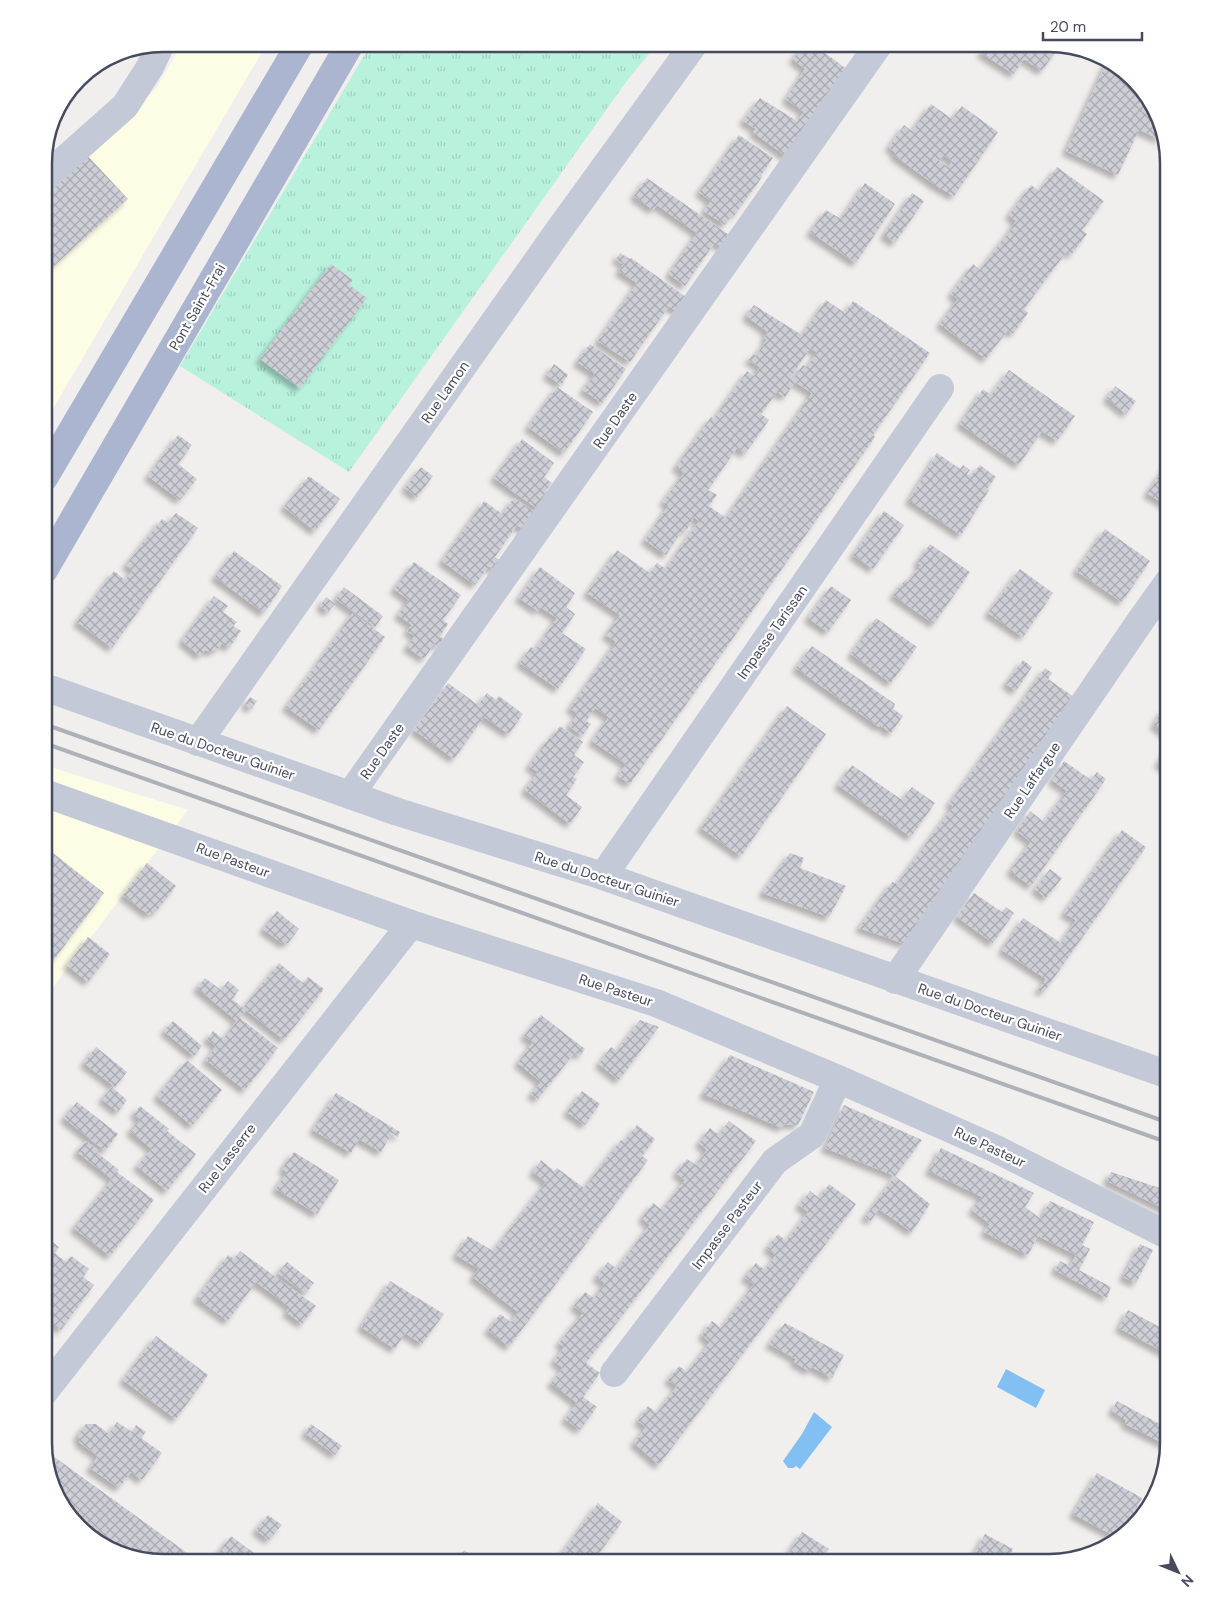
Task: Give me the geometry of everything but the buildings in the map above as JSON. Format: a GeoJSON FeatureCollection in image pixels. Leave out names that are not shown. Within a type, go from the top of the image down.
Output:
{"type":"FeatureCollection","features":[{"type":"Feature","properties":{"kind":"main road"},"geometry":{"type":"LineString","coordinates":[[53,463],[295,53]]}},
{"type":"Feature","properties":{"kind":"main road","name":"Pont Saint-Frai"},"geometry":{"type":"LineString","coordinates":[[53,555],[345,53]]}},
{"type":"Feature","properties":{"kind":"street"},"geometry":{"type":"LineString","coordinates":[[53,170],[125,106],[157,53]]}},
{"type":"Feature","properties":{"kind":"street","name":"Rue Lamon"},"geometry":{"type":"LineString","coordinates":[[198,742],[688,53]]}},
{"type":"Feature","properties":{"kind":"street","name":"Rue Daste"},"geometry":{"type":"LineString","coordinates":[[350,795],[873,53]]}},
{"type":"Feature","properties":{"kind":"street","name":"Impasse Tarissan"},"geometry":{"type":"LineString","coordinates":[[603,876],[940,388]]}},
{"type":"Feature","properties":{"kind":"street","name":"Rue Laffargue"},"geometry":{"type":"LineString","coordinates":[[895,980],[1160,594]]}},
{"type":"Feature","properties":{"kind":"street","name":"Rue du Docteur Guinier"},"geometry":{"type":"LineString","coordinates":[[53,690],[398,812],[603,876],[1160,1072]]}},
{"type":"Feature","properties":{"kind":"street","name":"Rue Pasteur"},"geometry":{"type":"LineString","coordinates":[[53,796],[411,924],[656,1003],[838,1079],[996,1149],[1160,1231]]}},
{"type":"Feature","properties":{"kind":"street","name":"Rue Lasserre"},"geometry":{"type":"LineString","coordinates":[[52,1382],[411,924]]}},
{"type":"Feature","properties":{"kind":"street","name":"Impasse Pasteur"},"geometry":{"type":"LineString","coordinates":[[614,1373],[775,1161],[812,1135],[838,1079]]}},
{"type":"Feature","properties":{"kind":"shaded area"},"geometry":{"type":"Polygon","coordinates":[[[177,53],[261,53],[53,409],[53,185],[155,90],[177,53]]]}},
{"type":"Feature","properties":{"kind":"shaded area"},"geometry":{"type":"Polygon","coordinates":[[[53,768],[188,810],[52,988],[53,768]]]}},
{"type":"Feature","properties":{"kind":"green space"},"geometry":{"type":"Polygon","coordinates":[[[366,53],[650,53],[626,82],[349,472],[180,366],[366,53]]]}},
{"type":"Feature","properties":{"kind":"water"},"geometry":{"type":"Polygon","coordinates":[[[1006,1369],[1045,1390],[1036,1408],[997,1387],[1006,1369]]]}},
{"type":"Feature","properties":{"kind":"water"},"geometry":{"type":"Polygon","coordinates":[[[814,1412],[832,1427],[800,1469],[796,1466],[788,1468],[783,1461],[802,1434],[814,1412]]]}},
{"type":"Feature","properties":{"kind":"railway"},"geometry":{"type":"LineString","coordinates":[[53,727],[1160,1120]]}},
{"type":"Feature","properties":{"kind":"railway"},"geometry":{"type":"LineString","coordinates":[[53,746],[1160,1140]]}}]}
